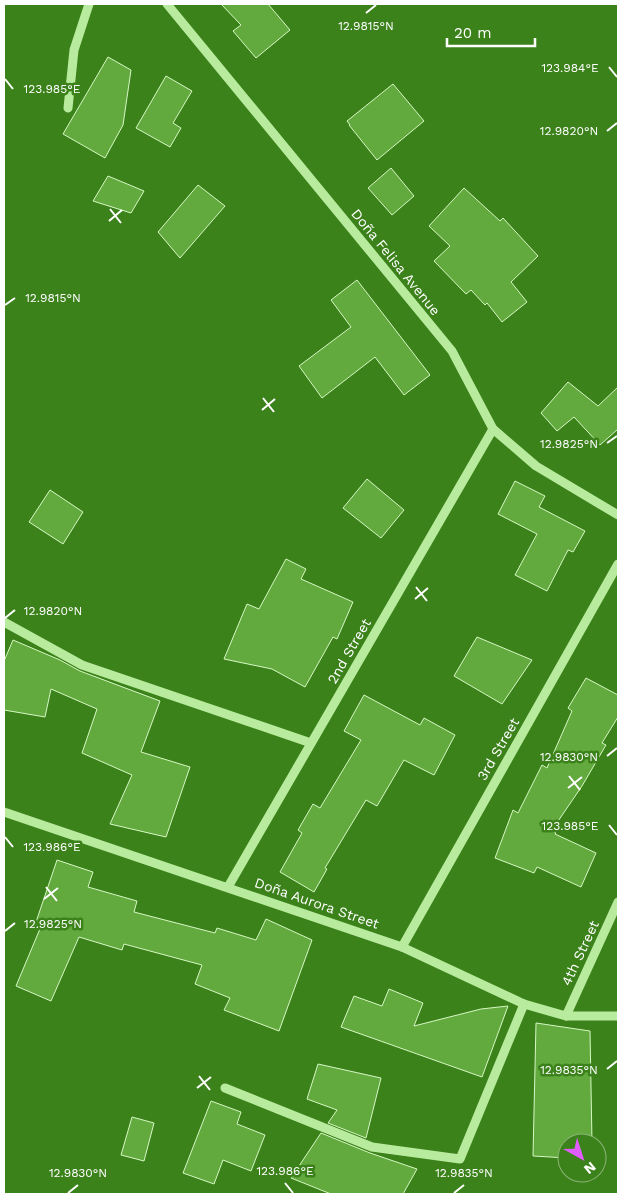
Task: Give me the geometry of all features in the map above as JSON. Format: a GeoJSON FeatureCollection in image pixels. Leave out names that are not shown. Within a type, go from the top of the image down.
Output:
{"type":"FeatureCollection","features":[{"type":"Feature","properties":{"kind":"street"},"geometry":{"type":"LineString","coordinates":[[68,108],[74,50],[89,4]]}},
{"type":"Feature","properties":{"kind":"street","name":"Doña Felisa Avenue"},"geometry":{"type":"LineString","coordinates":[[167,4],[452,351],[493,429],[536,466],[618,515]]}},
{"type":"Feature","properties":{"kind":"street","name":"2nd Street"},"geometry":{"type":"LineString","coordinates":[[228,887],[493,429]]}},
{"type":"Feature","properties":{"kind":"street","name":"3rd Street"},"geometry":{"type":"LineString","coordinates":[[402,946],[618,564]]}},
{"type":"Feature","properties":{"kind":"street"},"geometry":{"type":"LineString","coordinates":[[4,622],[82,665],[311,744]]}},
{"type":"Feature","properties":{"kind":"street","name":"Doña Aurora Street"},"geometry":{"type":"LineString","coordinates":[[4,812],[402,946],[524,1004],[566,1016],[618,1016]]}},
{"type":"Feature","properties":{"kind":"street","name":"4th Street"},"geometry":{"type":"LineString","coordinates":[[566,1016],[618,902]]}},
{"type":"Feature","properties":{"kind":"street"},"geometry":{"type":"LineString","coordinates":[[224,1088],[372,1147],[460,1158],[524,1004]]}},
{"type":"Feature","properties":{"kind":"building"},"geometry":{"type":"Polygon","coordinates":[[[221,4],[268,4],[290,30],[256,58],[233,31],[241,25],[221,4]]]}},
{"type":"Feature","properties":{"kind":"building"},"geometry":{"type":"Polygon","coordinates":[[[108,57],[131,70],[123,125],[105,158],[63,134],[108,57]]]}},
{"type":"Feature","properties":{"kind":"building"},"geometry":{"type":"Polygon","coordinates":[[[166,76],[192,91],[173,123],[181,128],[170,147],[136,128],[166,76]]]}},
{"type":"Feature","properties":{"kind":"building"},"geometry":{"type":"Polygon","coordinates":[[[393,84],[424,121],[377,160],[347,121],[393,84]]]}},
{"type":"Feature","properties":{"kind":"building"},"geometry":{"type":"Polygon","coordinates":[[[391,168],[414,196],[392,215],[368,188],[391,168]]]}},
{"type":"Feature","properties":{"kind":"building"},"geometry":{"type":"Polygon","coordinates":[[[108,176],[144,191],[131,213],[93,201],[108,176]]]}},
{"type":"Feature","properties":{"kind":"building"},"geometry":{"type":"Polygon","coordinates":[[[198,185],[225,206],[180,258],[158,232],[198,185]]]}},
{"type":"Feature","properties":{"kind":"building"},"geometry":{"type":"Polygon","coordinates":[[[464,188],[500,221],[503,218],[538,256],[511,282],[527,302],[502,322],[487,303],[485,305],[471,290],[466,294],[434,261],[450,246],[429,226],[464,188]]]}},
{"type":"Feature","properties":{"kind":"building"},"geometry":{"type":"Polygon","coordinates":[[[357,280],[430,375],[404,395],[375,357],[322,398],[299,366],[351,327],[331,300],[357,280]]]}},
{"type":"Feature","properties":{"kind":"building"},"geometry":{"type":"Polygon","coordinates":[[[568,382],[598,406],[618,387],[618,429],[600,445],[574,417],[557,431],[541,413],[568,382]]]}},
{"type":"Feature","properties":{"kind":"building"},"geometry":{"type":"Polygon","coordinates":[[[367,479],[404,510],[381,538],[343,508],[367,479]]]}},
{"type":"Feature","properties":{"kind":"building"},"geometry":{"type":"Polygon","coordinates":[[[515,481],[545,496],[539,507],[585,531],[573,552],[568,550],[547,591],[515,575],[537,534],[498,514],[515,481]]]}},
{"type":"Feature","properties":{"kind":"building"},"geometry":{"type":"Polygon","coordinates":[[[50,490],[83,512],[63,544],[29,522],[50,490]]]}},
{"type":"Feature","properties":{"kind":"building"},"geometry":{"type":"Polygon","coordinates":[[[286,559],[306,569],[301,579],[353,602],[337,639],[333,637],[305,687],[272,669],[224,659],[247,604],[259,609],[286,559]]]}},
{"type":"Feature","properties":{"kind":"building"},"geometry":{"type":"Polygon","coordinates":[[[477,637],[532,660],[502,704],[454,676],[477,637]]]}},
{"type":"Feature","properties":{"kind":"building"},"geometry":{"type":"Polygon","coordinates":[[[13,640],[60,660],[80,671],[160,701],[141,752],[190,767],[166,837],[110,824],[132,775],[82,753],[97,709],[51,689],[45,717],[4,710],[4,661],[13,640]]]}},
{"type":"Feature","properties":{"kind":"building"},"geometry":{"type":"Polygon","coordinates":[[[586,678],[618,695],[618,717],[602,743],[606,745],[582,786],[552,830],[555,834],[596,853],[581,887],[537,867],[534,873],[495,858],[513,810],[518,813],[542,765],[547,768],[572,711],[568,708],[586,678]]]}},
{"type":"Feature","properties":{"kind":"building"},"geometry":{"type":"Polygon","coordinates":[[[364,695],[420,725],[424,718],[455,735],[434,775],[404,760],[377,806],[366,800],[325,868],[327,869],[314,892],[280,872],[302,833],[298,830],[313,804],[320,808],[361,740],[344,731],[364,695]]]}},
{"type":"Feature","properties":{"kind":"building"},"geometry":{"type":"Polygon","coordinates":[[[57,860],[93,872],[88,887],[137,901],[134,912],[215,933],[217,928],[256,940],[266,919],[312,940],[279,1031],[224,1010],[230,998],[195,984],[202,965],[124,944],[122,950],[79,937],[51,1001],[16,986],[42,924],[36,922],[57,860]]]}},
{"type":"Feature","properties":{"kind":"building"},"geometry":{"type":"Polygon","coordinates":[[[389,989],[423,1003],[414,1026],[481,1009],[508,1006],[482,1077],[341,1027],[354,996],[382,1006],[389,989]]]}},
{"type":"Feature","properties":{"kind":"building"},"geometry":{"type":"Polygon","coordinates":[[[536,1023],[590,1031],[592,1133],[557,1133],[557,1157],[533,1156],[536,1023]]]}},
{"type":"Feature","properties":{"kind":"building"},"geometry":{"type":"Polygon","coordinates":[[[318,1064],[381,1078],[366,1138],[328,1123],[337,1110],[307,1099],[318,1064]]]}},
{"type":"Feature","properties":{"kind":"building"},"geometry":{"type":"Polygon","coordinates":[[[211,1101],[241,1112],[237,1124],[265,1135],[251,1171],[223,1160],[214,1184],[183,1173],[211,1101]]]}},
{"type":"Feature","properties":{"kind":"building"},"geometry":{"type":"Polygon","coordinates":[[[132,1117],[154,1123],[144,1161],[121,1155],[132,1117]]]}},
{"type":"Feature","properties":{"kind":"building"},"geometry":{"type":"Polygon","coordinates":[[[321,1133],[370,1153],[417,1169],[403,1194],[331,1194],[291,1178],[321,1133]]]}}]}
